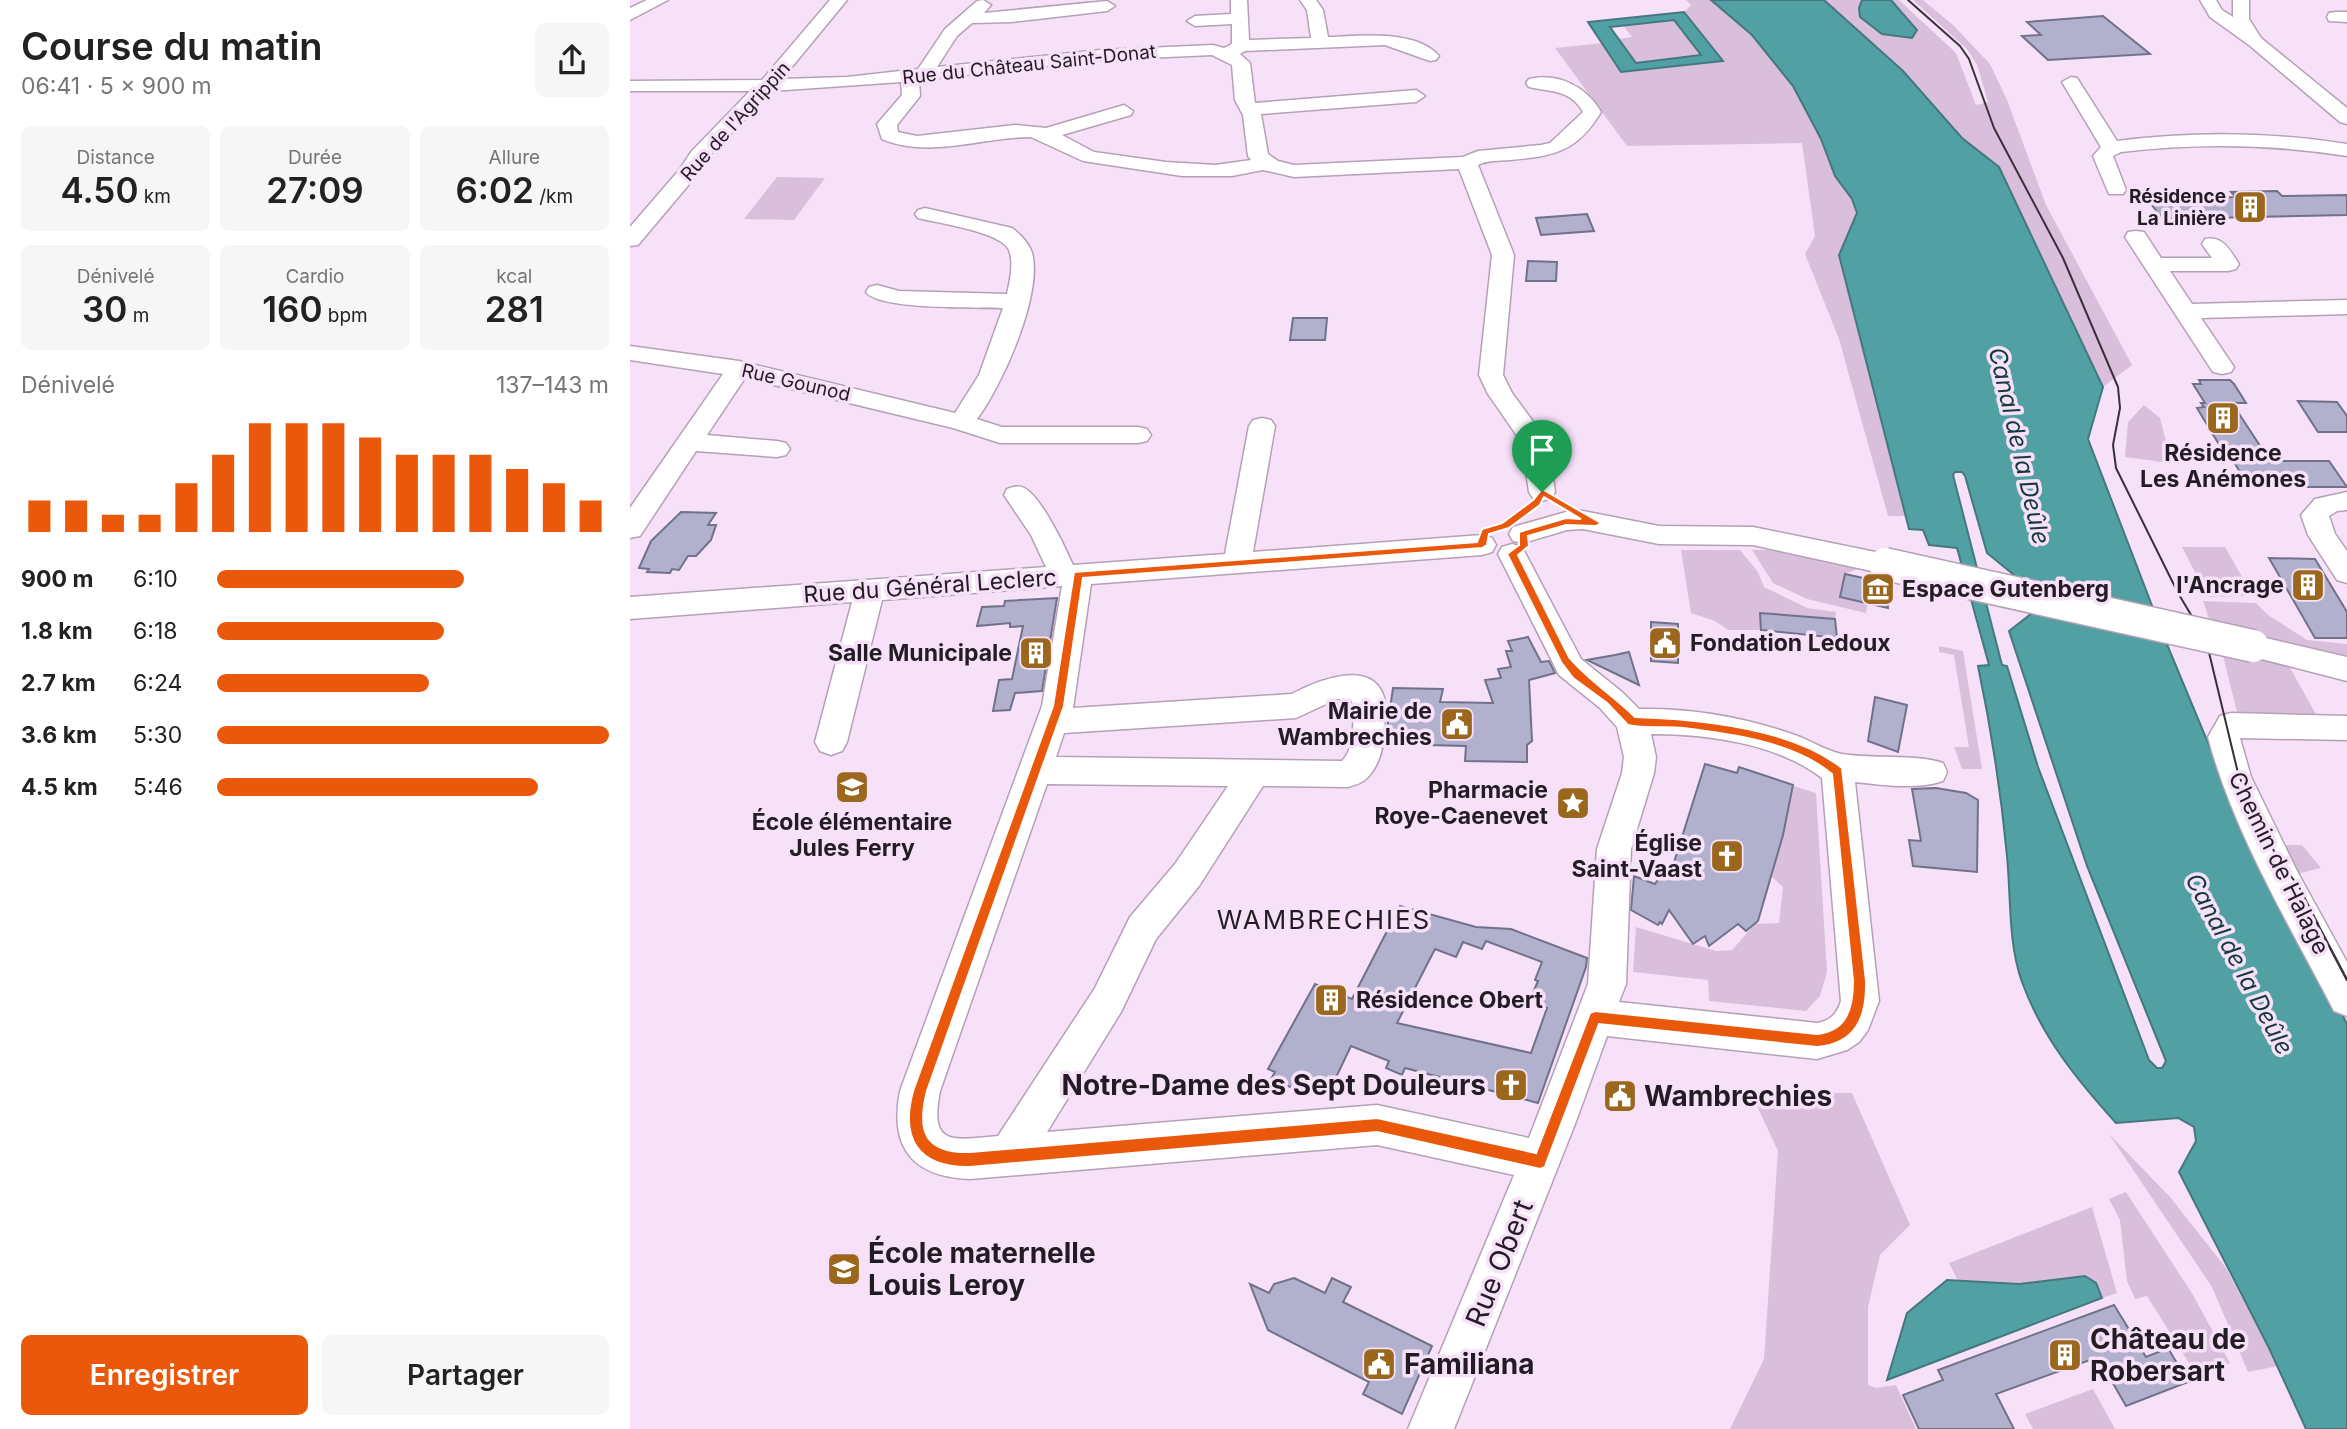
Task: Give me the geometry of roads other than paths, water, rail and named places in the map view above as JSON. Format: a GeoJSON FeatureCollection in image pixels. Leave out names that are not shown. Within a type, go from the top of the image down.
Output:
{"type":"FeatureCollection","features":[{"type":"Feature","properties":{"kind":"street"},"geometry":{"type":"LineString","coordinates":[[630,15],[660,0]]}},
{"type":"Feature","properties":{"kind":"street","name":"Rue de l'Agrippin"},"geometry":{"type":"LineString","coordinates":[[630,240],[689,172],[698,156],[767,85],[839,0]]}},
{"type":"Feature","properties":{"kind":"street"},"geometry":{"type":"LineString","coordinates":[[982,0],[981,9],[951,33],[916,75],[909,100],[887,124],[889,135],[894,139],[921,144],[1008,131],[1046,134],[1124,111]]}},
{"type":"Feature","properties":{"kind":"street"},"geometry":{"type":"LineString","coordinates":[[1239,0],[1239,19],[1233,50],[1241,64],[1244,100],[1252,115],[1256,152],[1265,163]]}},
{"type":"Feature","properties":{"kind":"street"},"geometry":{"type":"LineString","coordinates":[[1308,0],[1316,13],[1320,43]]}},
{"type":"Feature","properties":{"kind":"street"},"geometry":{"type":"LineString","coordinates":[[2208,0],[2216,13],[2255,41],[2347,118]]}},
{"type":"Feature","properties":{"kind":"street"},"geometry":{"type":"LineString","coordinates":[[2241,0],[2241,19],[2255,41]]}},
{"type":"Feature","properties":{"kind":"street"},"geometry":{"type":"LineString","coordinates":[[970,18],[1011,17],[1107,6]]}},
{"type":"Feature","properties":{"kind":"street"},"geometry":{"type":"LineString","coordinates":[[1195,21],[1239,19]]}},
{"type":"Feature","properties":{"kind":"street","name":"Rue du Château Saint-Donat"},"geometry":{"type":"LineString","coordinates":[[630,86],[767,85],[916,75],[1126,53],[1233,50],[1385,40],[1432,54]]}},
{"type":"Feature","properties":{"kind":"street"},"geometry":{"type":"LineString","coordinates":[[2071,82],[2112,149]]}},
{"type":"Feature","properties":{"kind":"street"},"geometry":{"type":"LineString","coordinates":[[1046,134],[1082,155],[1168,169],[1220,171],[1265,163],[1285,170],[1301,171],[1467,163],[1478,157],[1550,150],[1562,144],[1591,116],[1589,107],[1576,92],[1560,85],[1535,83]]}},
{"type":"Feature","properties":{"kind":"street"},"geometry":{"type":"LineString","coordinates":[[1249,109],[1416,96]]}},
{"type":"Feature","properties":{"kind":"street"},"geometry":{"type":"LineString","coordinates":[[2116,190],[2103,159],[2104,154],[2112,149],[2226,138],[2296,142],[2347,150]]}},
{"type":"Feature","properties":{"kind":"street"},"geometry":{"type":"LineString","coordinates":[[1467,163],[1503,255],[1491,375],[1500,394],[1535,442],[1542,492],[1514,538]]}},
{"type":"Feature","properties":{"kind":"street"},"geometry":{"type":"LineString","coordinates":[[925,214],[988,228],[1013,239],[1022,258],[1016,301],[1007,337],[991,377],[961,422]]}},
{"type":"Feature","properties":{"kind":"street"},"geometry":{"type":"LineString","coordinates":[[2136,237],[2222,367]]}},
{"type":"Feature","properties":{"kind":"street"},"geometry":{"type":"LineString","coordinates":[[2155,265],[2228,264],[2213,244]]}},
{"type":"Feature","properties":{"kind":"street"},"geometry":{"type":"LineString","coordinates":[[877,292],[898,298],[1016,301]]}},
{"type":"Feature","properties":{"kind":"street"},"geometry":{"type":"LineString","coordinates":[[2186,311],[2347,307]]}},
{"type":"Feature","properties":{"kind":"street","name":"Rue Gounod"},"geometry":{"type":"LineString","coordinates":[[630,353],[739,369],[961,422],[984,432],[1009,436],[1138,435]]}},
{"type":"Feature","properties":{"kind":"street"},"geometry":{"type":"LineString","coordinates":[[630,529],[739,369]]}},
{"type":"Feature","properties":{"kind":"street"},"geometry":{"type":"LineString","coordinates":[[1237,564],[1262,426]]}},
{"type":"Feature","properties":{"kind":"street"},"geometry":{"type":"LineString","coordinates":[[691,442],[777,449]]}},
{"type":"Feature","properties":{"kind":"street"},"geometry":{"type":"LineString","coordinates":[[1542,492],[1596,523]]}},
{"type":"Feature","properties":{"kind":"street"},"geometry":{"type":"LineString","coordinates":[[1017,495],[1071,575],[1063,685],[1055,716],[929,1064],[915,1111],[916,1133],[924,1145],[935,1154],[950,1160],[1377,1125],[1540,1161]]}},
{"type":"Feature","properties":{"kind":"street"},"geometry":{"type":"LineString","coordinates":[[2347,501],[2330,502],[2315,514],[2322,535],[2347,573]]}},
{"type":"Feature","properties":{"kind":"street"},"geometry":{"type":"LineString","coordinates":[[1514,538],[1566,522],[1596,523],[1659,535],[1753,536],[2342,668]]}},
{"type":"Feature","properties":{"kind":"street"},"geometry":{"type":"LineString","coordinates":[[1514,538],[1565,659],[1577,675],[1611,700],[1632,722],[1681,723],[1739,732],[1788,745],[1821,758],[1836,772],[1860,1001],[1853,1023],[1832,1039],[1817,1041],[1595,1017]]}},
{"type":"Feature","properties":{"kind":"street","name":"Rue du Général Leclerc"},"geometry":{"type":"LineString","coordinates":[[630,608],[1237,564],[1358,552],[1482,545],[1492,554],[1514,538]]}},
{"type":"Feature","properties":{"kind":"street"},"geometry":{"type":"LineString","coordinates":[[831,742],[869,592]]}},
{"type":"Feature","properties":{"kind":"street"},"geometry":{"type":"LineString","coordinates":[[1034,775],[1047,770],[1348,774],[1357,769],[1366,747],[1369,700],[1366,694],[1351,686],[1340,686],[1329,688],[1296,706],[1062,721],[1055,716]]}},
{"type":"Feature","properties":{"kind":"street","name":"Rue Obert"},"geometry":{"type":"LineString","coordinates":[[1431,1429],[1540,1161],[1595,1017],[1609,970],[1614,849],[1638,773],[1640,757],[1632,722]]}},
{"type":"Feature","properties":{"kind":"street","name":"Chemin de Halage"},"geometry":{"type":"LineString","coordinates":[[2347,728],[2231,725],[2224,737],[2235,777],[2286,884],[2347,999]]}},
{"type":"Feature","properties":{"kind":"street"},"geometry":{"type":"LineString","coordinates":[[1836,772],[1931,772]]}},
{"type":"Feature","properties":{"kind":"street"},"geometry":{"type":"LineString","coordinates":[[1008,1157],[1108,1000],[1143,928],[1187,875],[1254,773]]}},
{"type":"Feature","properties":{"kind":"water","name":"Canal de la Deûle"},"geometry":{"type":"Polygon","coordinates":[[[1711,0],[1824,0],[1903,71],[1962,138],[1999,167],[2103,387],[2088,439],[2166,642],[2221,774],[2347,1024],[2347,1429],[2306,1429],[2269,1348],[2179,1172],[2196,1141],[2194,1127],[2178,1118],[2116,1123],[2062,1057],[2030,1002],[2014,951],[2002,808],[1978,666],[1989,665],[1957,548],[1929,545],[1923,530],[1909,529],[1839,255],[1857,213],[1852,199],[1835,176],[1821,139],[1793,86],[1752,35],[1711,0]],[[1955,472],[1953,475],[2002,665],[2007,666],[2038,767],[2149,1060],[2157,1068],[2162,1068],[2166,1061],[2087,866],[2009,631],[2032,613],[2025,584],[1987,553],[1962,472],[1955,472]]]}},
{"type":"Feature","properties":{"kind":"water"},"geometry":{"type":"Polygon","coordinates":[[[1862,0],[1891,0],[1917,30],[1912,38],[1882,34],[1860,17],[1862,0]]]}},
{"type":"Feature","properties":{"kind":"water"},"geometry":{"type":"Polygon","coordinates":[[[1684,12],[1723,61],[1621,72],[1588,22],[1684,12]],[[1674,20],[1610,27],[1636,63],[1701,55],[1674,20]]]}},
{"type":"Feature","properties":{"kind":"water"},"geometry":{"type":"Polygon","coordinates":[[[2085,1276],[2096,1283],[2102,1298],[1887,1380],[1907,1313],[1947,1280],[2019,1284],[2085,1276]]]}},
{"type":"Feature","properties":{"kind":"tram line"},"geometry":{"type":"LineString","coordinates":[[1908,0],[1960,46],[1969,59],[1994,128],[2063,258],[2118,387],[2120,408],[2113,445],[2116,468],[2178,593],[2206,640],[2238,773],[2252,808],[2278,859],[2299,887],[2318,924]]}},
{"type":"Feature","properties":{"kind":"tram line"},"geometry":{"type":"LineString","coordinates":[[2317,923],[2347,980]]}},
{"type":"Feature","properties":{"kind":"place","name":"Résidence La Linière"},"geometry":{"type":"Point","coordinates":[2250,207]}},
{"type":"Feature","properties":{"kind":"place","name":"Résidence Les Anémones"},"geometry":{"type":"Point","coordinates":[2223,418]}},
{"type":"Feature","properties":{"kind":"place","name":"l'Ancrage"},"geometry":{"type":"Point","coordinates":[2308,585]}},
{"type":"Feature","properties":{"kind":"place","name":"Espace Gutenberg"},"geometry":{"type":"Point","coordinates":[1878,589]}},
{"type":"Feature","properties":{"kind":"place","name":"Fondation Ledoux"},"geometry":{"type":"Point","coordinates":[1665,643]}},
{"type":"Feature","properties":{"kind":"place","name":"Salle Municipale"},"geometry":{"type":"Point","coordinates":[1036,653]}},
{"type":"Feature","properties":{"kind":"place","name":"Mairie de Wambrechies"},"geometry":{"type":"Point","coordinates":[1457,724]}},
{"type":"Feature","properties":{"kind":"place","name":"École élémentaire Jules Ferry"},"geometry":{"type":"Point","coordinates":[852,787]}},
{"type":"Feature","properties":{"kind":"place","name":"Pharmacie Roye-Caenevet"},"geometry":{"type":"Point","coordinates":[1573,803]}},
{"type":"Feature","properties":{"kind":"place","name":"Église Saint-Vaast"},"geometry":{"type":"Point","coordinates":[1727,856]}},
{"type":"Feature","properties":{"kind":"place","name":"Résidence Obert"},"geometry":{"type":"Point","coordinates":[1331,1000]}},
{"type":"Feature","properties":{"kind":"place","name":"Notre-Dame des Sept Douleurs"},"geometry":{"type":"Point","coordinates":[1511,1085]}},
{"type":"Feature","properties":{"kind":"place","name":"Wambrechies"},"geometry":{"type":"Point","coordinates":[1620,1096]}},
{"type":"Feature","properties":{"kind":"place","name":"École maternelle Louis Leroy"},"geometry":{"type":"Point","coordinates":[844,1269]}},
{"type":"Feature","properties":{"kind":"place","name":"Château de Robersart"},"geometry":{"type":"Point","coordinates":[2065,1355]}},
{"type":"Feature","properties":{"kind":"place","name":"Familiana"},"geometry":{"type":"Point","coordinates":[1379,1364]}},
{"type":"Feature","properties":{"kind":"district","name":"WAMBRECHIES"},"geometry":{"type":"Point","coordinates":[1324,920]}}]}
